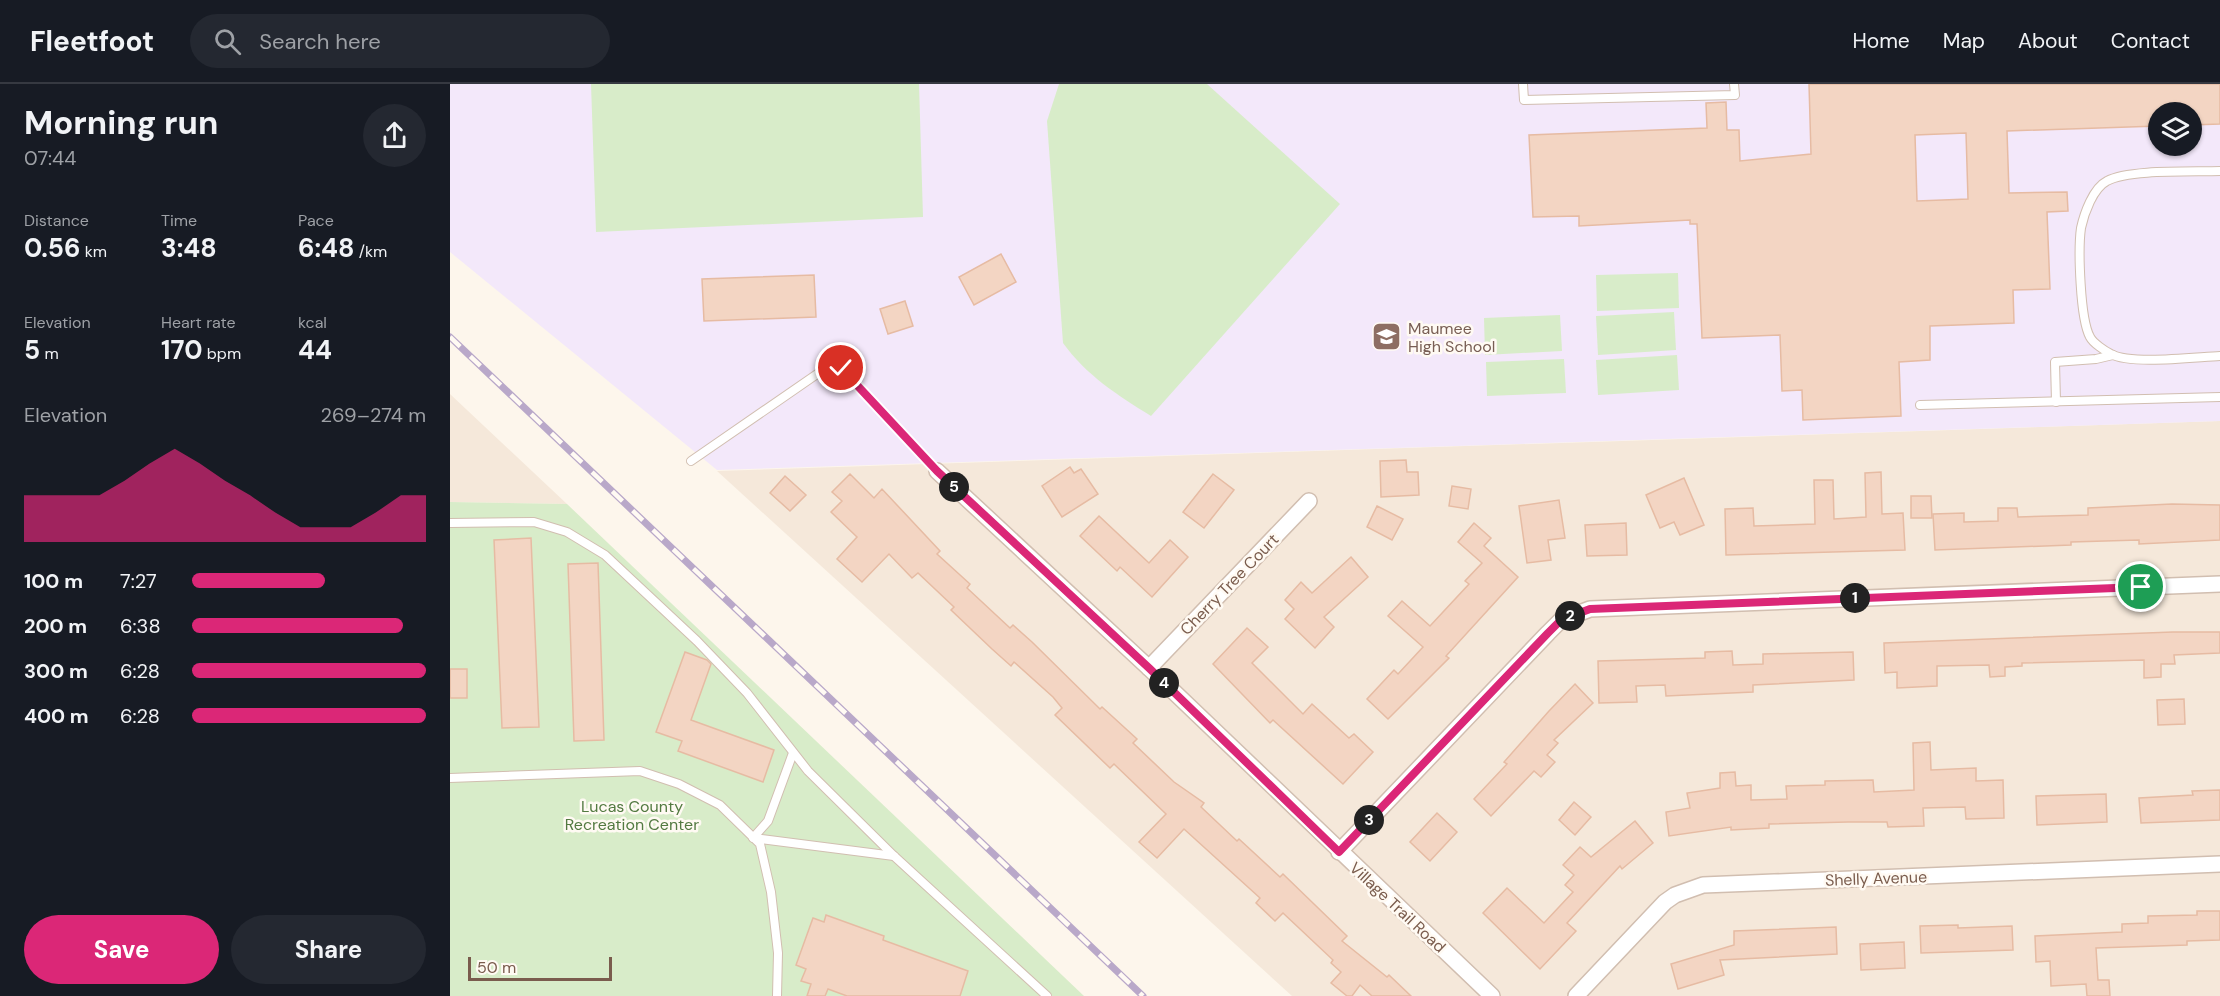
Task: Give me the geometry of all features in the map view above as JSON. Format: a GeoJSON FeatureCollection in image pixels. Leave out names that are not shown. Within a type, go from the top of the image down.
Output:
{"type":"FeatureCollection","features":[{"type":"Feature","properties":{"kind":"street","name":"Village Trail Road"},"geometry":{"type":"LineString","coordinates":[[937,471],[1149,668],[1492,996]]}},
{"type":"Feature","properties":{"kind":"street","name":"Cherry Tree Court"},"geometry":{"type":"LineString","coordinates":[[1149,668],[1309,501]]}},
{"type":"Feature","properties":{"kind":"street"},"geometry":{"type":"LineString","coordinates":[[1339,852],[1561,620],[1590,609],[2220,584]]}},
{"type":"Feature","properties":{"kind":"street","name":"Shelly Avenue"},"geometry":{"type":"LineString","coordinates":[[1576,996],[1665,902],[1684,891],[1703,885],[2220,864]]}},
{"type":"Feature","properties":{"kind":"lane"},"geometry":{"type":"LineString","coordinates":[[1523,84],[1524,100],[1734,95],[1734,84]]}},
{"type":"Feature","properties":{"kind":"lane"},"geometry":{"type":"LineString","coordinates":[[2113,355],[2090,338],[2084,315],[2080,272],[2081,228],[2092,198],[2106,181],[2127,175],[2220,171]]}},
{"type":"Feature","properties":{"kind":"lane"},"geometry":{"type":"LineString","coordinates":[[2055,402],[2055,362],[2096,359],[2113,355],[2146,359],[2220,356]]}},
{"type":"Feature","properties":{"kind":"lane"},"geometry":{"type":"LineString","coordinates":[[691,461],[820,372],[841,368],[937,471]]}},
{"type":"Feature","properties":{"kind":"lane"},"geometry":{"type":"LineString","coordinates":[[1920,405],[2220,397]]}},
{"type":"Feature","properties":{"kind":"lane"},"geometry":{"type":"LineString","coordinates":[[450,524],[534,522],[567,532],[605,555],[697,640],[747,693],[808,771],[894,856],[1047,996]]}},
{"type":"Feature","properties":{"kind":"lane"},"geometry":{"type":"LineString","coordinates":[[753,838],[768,821],[793,753]]}},
{"type":"Feature","properties":{"kind":"lane"},"geometry":{"type":"LineString","coordinates":[[450,778],[640,771],[679,784],[720,805],[760,844],[771,891],[778,953],[777,996]]}},
{"type":"Feature","properties":{"kind":"lane"},"geometry":{"type":"LineString","coordinates":[[753,838],[894,856]]}},
{"type":"Feature","properties":{"kind":"shaded area","name":"Maumee High School"},"geometry":{"type":"Polygon","coordinates":[[[450,84],[2220,84],[2220,421],[717,470],[450,252],[450,84]]]}},
{"type":"Feature","properties":{"kind":"shaded area"},"geometry":{"type":"Polygon","coordinates":[[[450,394],[567,504],[450,502],[450,394]]]}},
{"type":"Feature","properties":{"kind":"shaded area"},"geometry":{"type":"Polygon","coordinates":[[[2220,421],[2220,996],[1292,996],[717,471],[2220,421]]]}},
{"type":"Feature","properties":{"kind":"green space"},"geometry":{"type":"Polygon","coordinates":[[[591,84],[919,84],[923,217],[596,232],[591,84]]]}},
{"type":"Feature","properties":{"kind":"green space"},"geometry":{"type":"Polygon","coordinates":[[[1059,84],[1207,84],[1340,204],[1151,416],[1092,375],[1063,343],[1047,121],[1059,84]]]}},
{"type":"Feature","properties":{"kind":"green space"},"geometry":{"type":"Polygon","coordinates":[[[1678,273],[1679,308],[1597,311],[1596,275],[1678,273]]]}},
{"type":"Feature","properties":{"kind":"green space"},"geometry":{"type":"Polygon","coordinates":[[[1674,312],[1676,350],[1598,355],[1596,316],[1674,312]]]}},
{"type":"Feature","properties":{"kind":"green space"},"geometry":{"type":"Polygon","coordinates":[[[1560,315],[1562,351],[1485,355],[1484,318],[1560,315]]]}},
{"type":"Feature","properties":{"kind":"green space"},"geometry":{"type":"Polygon","coordinates":[[[1677,355],[1679,390],[1598,395],[1596,360],[1677,355]]]}},
{"type":"Feature","properties":{"kind":"green space"},"geometry":{"type":"Polygon","coordinates":[[[1564,359],[1566,393],[1487,396],[1486,362],[1564,359]]]}},
{"type":"Feature","properties":{"kind":"green space","name":"Lucas County Recreation Center"},"geometry":{"type":"Polygon","coordinates":[[[450,502],[567,504],[1084,996],[450,996],[450,502]]]}},
{"type":"Feature","properties":{"kind":"building"},"geometry":{"type":"Polygon","coordinates":[[[1809,84],[2220,84],[2220,124],[2202,125],[2202,102],[2148,102],[2148,126],[2007,131],[2009,193],[2067,192],[2068,211],[2047,212],[2050,289],[2013,290],[2014,323],[1930,326],[1930,360],[1899,362],[1901,416],[1803,420],[1802,390],[1782,391],[1780,335],[1702,338],[1697,224],[1690,224],[1690,220],[1579,226],[1579,216],[1533,217],[1529,135],[1707,128],[1706,103],[1726,102],[1727,130],[1739,130],[1740,161],[1811,154],[1809,84]],[[1966,133],[1915,135],[1917,201],[1968,199],[1966,133]]]}},
{"type":"Feature","properties":{"kind":"building"},"geometry":{"type":"Polygon","coordinates":[[[1001,254],[1016,282],[974,305],[959,277],[1001,254]]]}},
{"type":"Feature","properties":{"kind":"building"},"geometry":{"type":"Polygon","coordinates":[[[814,275],[816,317],[704,321],[702,279],[814,275]]]}},
{"type":"Feature","properties":{"kind":"building"},"geometry":{"type":"Polygon","coordinates":[[[905,301],[913,326],[888,334],[880,309],[905,301]]]}},
{"type":"Feature","properties":{"kind":"building"},"geometry":{"type":"Polygon","coordinates":[[[1406,460],[1407,472],[1418,472],[1419,495],[1381,497],[1380,461],[1406,460]]]}},
{"type":"Feature","properties":{"kind":"building"},"geometry":{"type":"Polygon","coordinates":[[[1070,467],[1074,473],[1081,469],[1098,494],[1062,517],[1042,486],[1070,467]]]}},
{"type":"Feature","properties":{"kind":"building"},"geometry":{"type":"Polygon","coordinates":[[[1881,472],[1882,514],[1903,513],[1905,550],[1726,555],[1725,509],[1753,508],[1754,526],[1815,524],[1814,480],[1833,480],[1834,519],[1866,517],[1865,473],[1881,472]]]}},
{"type":"Feature","properties":{"kind":"building"},"geometry":{"type":"Polygon","coordinates":[[[850,474],[874,498],[882,489],[940,551],[937,554],[970,584],[967,588],[1010,628],[1013,625],[1100,709],[1102,707],[1137,739],[1133,743],[1174,782],[1204,803],[1201,807],[1237,841],[1239,839],[1280,877],[1283,874],[1347,936],[1342,941],[1387,977],[1389,975],[1411,996],[1372,996],[1360,985],[1352,996],[1347,996],[1331,983],[1341,972],[1331,963],[1333,960],[1283,913],[1275,921],[1256,903],[1260,898],[1184,829],[1157,858],[1139,842],[1166,814],[1114,764],[1110,768],[1055,715],[1062,708],[1053,697],[1014,662],[1011,666],[992,649],[951,610],[954,607],[918,573],[912,578],[889,554],[862,582],[837,559],[857,537],[831,512],[842,501],[832,492],[850,474]]]}},
{"type":"Feature","properties":{"kind":"building"},"geometry":{"type":"Polygon","coordinates":[[[1213,474],[1234,490],[1204,528],[1183,512],[1213,474]]]}},
{"type":"Feature","properties":{"kind":"building"},"geometry":{"type":"Polygon","coordinates":[[[785,476],[806,495],[790,511],[770,493],[785,476]]]}},
{"type":"Feature","properties":{"kind":"building"},"geometry":{"type":"Polygon","coordinates":[[[1684,478],[1704,525],[1680,535],[1674,522],[1660,528],[1646,495],[1684,478]]]}},
{"type":"Feature","properties":{"kind":"building"},"geometry":{"type":"Polygon","coordinates":[[[1452,486],[1471,489],[1468,509],[1449,506],[1452,486]]]}},
{"type":"Feature","properties":{"kind":"building"},"geometry":{"type":"Polygon","coordinates":[[[1911,496],[1931,496],[1932,518],[1911,518],[1911,496]]]}},
{"type":"Feature","properties":{"kind":"building"},"geometry":{"type":"Polygon","coordinates":[[[1559,500],[1565,538],[1548,540],[1551,560],[1527,563],[1519,506],[1559,500]]]}},
{"type":"Feature","properties":{"kind":"building"},"geometry":{"type":"Polygon","coordinates":[[[2172,504],[2220,505],[2220,540],[2139,544],[2139,540],[2071,542],[2071,545],[1935,550],[1933,514],[1964,513],[1964,522],[1998,521],[1998,508],[2017,508],[2018,517],[2088,515],[2088,508],[2172,504]]]}},
{"type":"Feature","properties":{"kind":"building"},"geometry":{"type":"Polygon","coordinates":[[[1377,506],[1403,519],[1392,540],[1367,527],[1377,506]]]}},
{"type":"Feature","properties":{"kind":"building"},"geometry":{"type":"Polygon","coordinates":[[[1099,516],[1149,563],[1170,540],[1188,557],[1152,597],[1120,567],[1117,571],[1080,536],[1099,516]]]}},
{"type":"Feature","properties":{"kind":"building"},"geometry":{"type":"Polygon","coordinates":[[[1474,523],[1491,538],[1484,546],[1518,577],[1446,656],[1449,658],[1388,719],[1367,699],[1394,670],[1398,674],[1423,647],[1388,616],[1402,601],[1430,626],[1469,584],[1465,581],[1482,563],[1458,542],[1474,523]]]}},
{"type":"Feature","properties":{"kind":"building"},"geometry":{"type":"Polygon","coordinates":[[[1626,523],[1627,555],[1587,556],[1585,525],[1626,523]]]}},
{"type":"Feature","properties":{"kind":"building"},"geometry":{"type":"Polygon","coordinates":[[[531,538],[539,727],[502,728],[494,540],[531,538]]]}},
{"type":"Feature","properties":{"kind":"building"},"geometry":{"type":"Polygon","coordinates":[[[1351,557],[1368,577],[1324,617],[1334,627],[1315,648],[1285,619],[1294,609],[1285,600],[1301,582],[1312,593],[1351,557]]]}},
{"type":"Feature","properties":{"kind":"building"},"geometry":{"type":"Polygon","coordinates":[[[598,563],[604,740],[574,741],[568,564],[598,563]]]}},
{"type":"Feature","properties":{"kind":"building"},"geometry":{"type":"Polygon","coordinates":[[[1247,628],[1268,647],[1252,663],[1303,714],[1312,704],[1349,738],[1354,734],[1373,752],[1343,784],[1273,720],[1270,723],[1213,664],[1247,628]]]}},
{"type":"Feature","properties":{"kind":"building"},"geometry":{"type":"Polygon","coordinates":[[[2220,632],[2220,653],[2174,655],[2175,664],[2161,664],[2161,677],[2144,678],[2144,660],[2022,663],[2022,666],[2005,667],[2005,676],[1990,677],[1989,665],[1937,666],[1937,686],[1897,688],[1897,672],[1885,673],[1884,643],[2220,632]]]}},
{"type":"Feature","properties":{"kind":"building"},"geometry":{"type":"Polygon","coordinates":[[[1732,651],[1733,665],[1763,664],[1763,654],[1853,652],[1854,680],[1753,685],[1753,692],[1666,696],[1665,685],[1636,686],[1637,702],[1599,703],[1598,661],[1705,658],[1705,652],[1732,651]]]}},
{"type":"Feature","properties":{"kind":"building"},"geometry":{"type":"Polygon","coordinates":[[[685,652],[707,660],[711,664],[691,720],[774,750],[763,782],[678,751],[682,741],[656,732],[685,652]]]}},
{"type":"Feature","properties":{"kind":"building"},"geometry":{"type":"Polygon","coordinates":[[[450,669],[467,669],[467,698],[450,698],[450,669]]]}},
{"type":"Feature","properties":{"kind":"building"},"geometry":{"type":"Polygon","coordinates":[[[1575,684],[1593,703],[1554,740],[1558,743],[1547,755],[1555,762],[1541,777],[1534,771],[1491,816],[1474,799],[1507,764],[1504,762],[1575,684]]]}},
{"type":"Feature","properties":{"kind":"building"},"geometry":{"type":"Polygon","coordinates":[[[2184,699],[2185,724],[2158,725],[2157,700],[2184,699]]]}},
{"type":"Feature","properties":{"kind":"building"},"geometry":{"type":"Polygon","coordinates":[[[1930,742],[1931,770],[1976,768],[1976,781],[2003,780],[2004,818],[1966,819],[1965,807],[1923,808],[1924,826],[1888,827],[1887,822],[1769,824],[1769,828],[1731,830],[1731,827],[1669,836],[1666,812],[1690,808],[1687,793],[1720,788],[1720,773],[1735,772],[1736,786],[1751,785],[1751,800],[1787,799],[1786,786],[1825,785],[1825,781],[1873,780],[1874,792],[1914,790],[1913,743],[1930,742]]]}},
{"type":"Feature","properties":{"kind":"building"},"geometry":{"type":"Polygon","coordinates":[[[2220,790],[2220,820],[2141,823],[2139,798],[2193,795],[2192,791],[2220,790]]]}},
{"type":"Feature","properties":{"kind":"building"},"geometry":{"type":"Polygon","coordinates":[[[2106,794],[2107,822],[2037,825],[2036,796],[2106,794]]]}},
{"type":"Feature","properties":{"kind":"building"},"geometry":{"type":"Polygon","coordinates":[[[1574,802],[1591,817],[1575,835],[1559,820],[1574,802]]]}},
{"type":"Feature","properties":{"kind":"building"},"geometry":{"type":"Polygon","coordinates":[[[1437,813],[1457,832],[1430,861],[1410,842],[1437,813]]]}},
{"type":"Feature","properties":{"kind":"building"},"geometry":{"type":"Polygon","coordinates":[[[1635,821],[1653,843],[1622,869],[1620,866],[1567,923],[1576,931],[1540,969],[1483,913],[1507,888],[1544,923],[1573,892],[1565,885],[1574,875],[1563,865],[1580,847],[1591,857],[1635,821]]]}},
{"type":"Feature","properties":{"kind":"building"},"geometry":{"type":"Polygon","coordinates":[[[2197,911],[2220,911],[2220,940],[2187,941],[2187,945],[2096,948],[2098,980],[2109,980],[2110,996],[2087,996],[2086,984],[2051,986],[2050,961],[2036,962],[2035,936],[2122,932],[2122,924],[2148,923],[2148,916],[2197,915],[2197,911]]]}},
{"type":"Feature","properties":{"kind":"building"},"geometry":{"type":"Polygon","coordinates":[[[826,915],[884,936],[883,940],[968,971],[960,996],[847,996],[828,989],[825,996],[807,996],[811,984],[801,981],[806,969],[796,965],[813,918],[824,922],[826,915]]]}},
{"type":"Feature","properties":{"kind":"building"},"geometry":{"type":"Polygon","coordinates":[[[1958,925],[1958,928],[2012,926],[2013,950],[1921,953],[1920,926],[1958,925]]]}},
{"type":"Feature","properties":{"kind":"building"},"geometry":{"type":"Polygon","coordinates":[[[1836,927],[1837,954],[1720,960],[1724,975],[1678,989],[1671,964],[1734,945],[1734,931],[1836,927]]]}},
{"type":"Feature","properties":{"kind":"building"},"geometry":{"type":"Polygon","coordinates":[[[1904,942],[1905,968],[1861,970],[1860,944],[1904,942]]]}},
{"type":"Feature","properties":{"kind":"railway"},"geometry":{"type":"LineString","coordinates":[[450,337],[1143,996]]}},
{"type":"Feature","properties":{"kind":"place","name":"Maumee High School"},"geometry":{"type":"Point","coordinates":[1387,337]}},
{"type":"Feature","properties":{"kind":"route"},"geometry":{"type":"LineString","coordinates":[[841,368],[937,471],[1149,668],[1339,852],[1548,633],[1561,620],[1572,614],[1590,609],[2141,587]]}}]}
